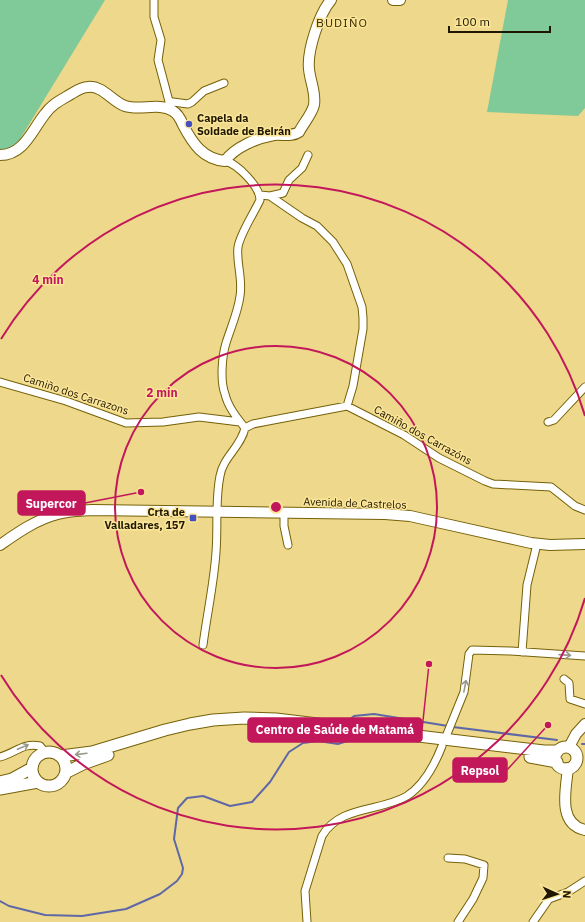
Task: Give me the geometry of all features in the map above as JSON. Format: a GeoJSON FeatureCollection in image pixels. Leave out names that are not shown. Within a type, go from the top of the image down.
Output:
{"type":"FeatureCollection","features":[{"type":"Feature","properties":{"kind":"main road"},"geometry":{"type":"LineString","coordinates":[[61,756],[92,752],[190,724],[214,720],[244,718],[276,719],[445,739],[532,757],[557,757]]}},
{"type":"Feature","properties":{"kind":"main road"},"geometry":{"type":"LineString","coordinates":[[67,772],[65,760],[61,756],[51,752],[45,752],[36,758],[32,768],[34,778],[38,782],[43,785],[53,786],[62,781],[67,772],[83,764],[169,735],[206,728],[244,725],[276,726],[323,731],[445,739]]}},
{"type":"Feature","properties":{"kind":"main road"},"geometry":{"type":"LineString","coordinates":[[563,747],[576,759],[561,767],[557,757],[563,747]]}},
{"type":"Feature","properties":{"kind":"main road"},"geometry":{"type":"LineString","coordinates":[[0,782],[12,779],[32,768]]}},
{"type":"Feature","properties":{"kind":"main road"},"geometry":{"type":"LineString","coordinates":[[0,789],[38,782]]}},
{"type":"Feature","properties":{"kind":"street"},"geometry":{"type":"LineString","coordinates":[[154,0],[154,17],[161,40],[158,60],[170,106],[179,117],[196,146],[206,155],[215,160],[232,163],[245,175],[258,190],[260,195],[260,200],[242,235],[238,248],[241,289],[240,300],[223,358],[223,381],[225,394],[228,403],[243,425],[242,438],[224,462],[218,486],[214,578],[203,645]]}},
{"type":"Feature","properties":{"kind":"street"},"geometry":{"type":"LineString","coordinates":[[225,161],[234,152],[248,144],[274,135],[291,135],[299,132],[313,108],[314,90],[308,62],[320,17],[331,0]]}},
{"type":"Feature","properties":{"kind":"street"},"geometry":{"type":"LineString","coordinates":[[393,0],[400,0]]}},
{"type":"Feature","properties":{"kind":"street"},"geometry":{"type":"LineString","coordinates":[[0,155],[6,155],[25,144],[45,114],[56,102],[81,89],[94,87],[124,106],[131,108],[170,106],[173,102],[188,104],[204,91],[224,83]]}},
{"type":"Feature","properties":{"kind":"street"},"geometry":{"type":"LineString","coordinates":[[260,195],[270,196],[283,193],[289,180],[302,168],[308,155]]}},
{"type":"Feature","properties":{"kind":"street"},"geometry":{"type":"LineString","coordinates":[[243,425],[347,406],[353,386],[363,329],[362,307],[347,264],[333,242],[317,226],[302,218],[270,196]]}},
{"type":"Feature","properties":{"kind":"street","name":"Camiño dos Carrazons"},"geometry":{"type":"LineString","coordinates":[[0,382],[66,401],[126,423],[164,422],[199,417],[243,425]]}},
{"type":"Feature","properties":{"kind":"street"},"geometry":{"type":"LineString","coordinates":[[548,422],[554,420],[585,387]]}},
{"type":"Feature","properties":{"kind":"street","name":"Camiño dos Carrazóns"},"geometry":{"type":"LineString","coordinates":[[347,406],[404,435],[439,458],[485,482],[503,485],[551,487],[575,506],[585,510]]}},
{"type":"Feature","properties":{"kind":"street","name":"Avenida de Castrelos"},"geometry":{"type":"LineString","coordinates":[[0,545],[34,524],[57,514],[92,510],[402,515],[537,544],[585,544]]}},
{"type":"Feature","properties":{"kind":"street"},"geometry":{"type":"LineString","coordinates":[[284,512],[284,526],[288,545]]}},
{"type":"Feature","properties":{"kind":"street"},"geometry":{"type":"LineString","coordinates":[[522,652],[527,585],[537,544]]}},
{"type":"Feature","properties":{"kind":"street"},"geometry":{"type":"LineString","coordinates":[[307,922],[305,891],[322,836],[327,828],[353,812],[382,806],[407,796],[422,782],[433,768],[464,692],[470,652],[475,650],[585,656]]}},
{"type":"Feature","properties":{"kind":"street"},"geometry":{"type":"LineString","coordinates":[[564,679],[569,683],[570,698],[585,704]]}},
{"type":"Feature","properties":{"kind":"street"},"geometry":{"type":"LineString","coordinates":[[585,724],[576,734],[576,759],[565,800],[567,814],[572,824],[585,830]]}},
{"type":"Feature","properties":{"kind":"street"},"geometry":{"type":"LineString","coordinates":[[0,756],[10,754],[29,744],[40,746],[45,752]]}},
{"type":"Feature","properties":{"kind":"street"},"geometry":{"type":"LineString","coordinates":[[448,858],[465,859],[484,865],[483,878],[473,899],[458,922]]}},
{"type":"Feature","properties":{"kind":"street"},"geometry":{"type":"LineString","coordinates":[[533,922],[549,899],[568,892],[585,880]]}},
{"type":"Feature","properties":{"kind":"green space"},"geometry":{"type":"Polygon","coordinates":[[[0,0],[105,0],[14,149],[0,150],[0,0]]]}},
{"type":"Feature","properties":{"kind":"green space"},"geometry":{"type":"Polygon","coordinates":[[[508,0],[585,0],[585,108],[578,116],[487,112],[508,0]]]}},
{"type":"Feature","properties":{"kind":"waterway"},"geometry":{"type":"LineString","coordinates":[[348,721],[354,716],[374,714],[448,726]]}},
{"type":"Feature","properties":{"kind":"waterway"},"geometry":{"type":"LineString","coordinates":[[453,727],[557,740]]}},
{"type":"Feature","properties":{"kind":"waterway"},"geometry":{"type":"LineString","coordinates":[[0,901],[9,906],[45,915],[82,916],[126,909],[160,894],[177,881],[182,874],[183,868],[174,839],[178,808],[187,798],[203,796],[230,806],[252,802],[270,782],[289,752],[303,743],[318,741],[338,744],[347,741]]}},
{"type":"Feature","properties":{"kind":"place","name":"Capela da Soidade de Beirán"},"geometry":{"type":"Point","coordinates":[189,124]}},
{"type":"Feature","properties":{"kind":"place","name":"Supercor"},"geometry":{"type":"Point","coordinates":[141,492]}},
{"type":"Feature","properties":{"kind":"place","name":"Crta de Valladares, 157"},"geometry":{"type":"Point","coordinates":[193,518]}},
{"type":"Feature","properties":{"kind":"place","name":"Centro de Saúde de Matamá"},"geometry":{"type":"Point","coordinates":[429,664]}},
{"type":"Feature","properties":{"kind":"place","name":"Repsol"},"geometry":{"type":"Point","coordinates":[548,725]}},
{"type":"Feature","properties":{"kind":"district","name":"BUDIÑO"},"geometry":{"type":"Point","coordinates":[342,22]}}]}
